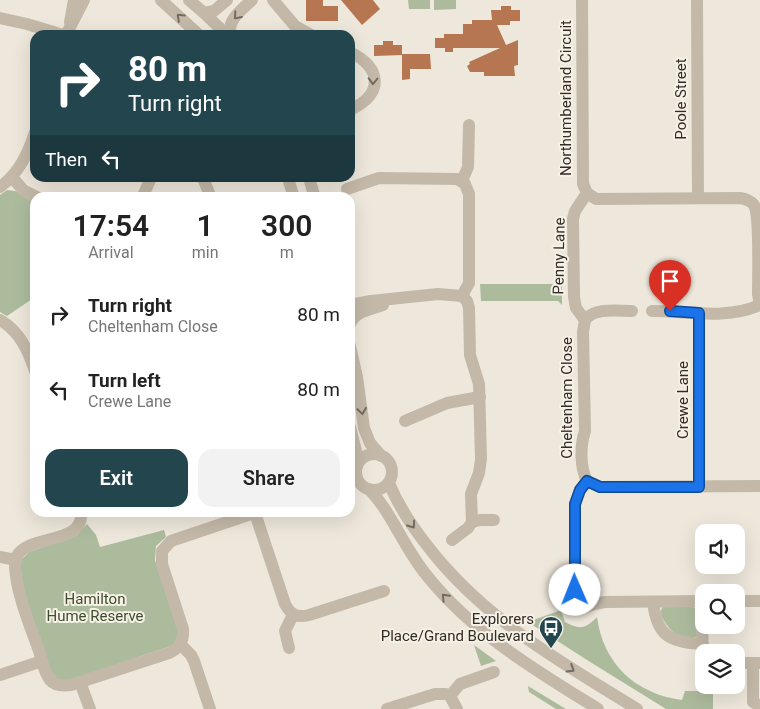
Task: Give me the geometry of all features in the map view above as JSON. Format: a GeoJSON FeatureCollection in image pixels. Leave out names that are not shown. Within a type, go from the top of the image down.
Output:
{"type":"FeatureCollection","features":[{"type":"Feature","properties":{"kind":"street"},"geometry":{"type":"LineString","coordinates":[[66,30],[74,0]]}},
{"type":"Feature","properties":{"kind":"street"},"geometry":{"type":"LineString","coordinates":[[67,30],[84,0]]}},
{"type":"Feature","properties":{"kind":"street"},"geometry":{"type":"LineString","coordinates":[[161,0],[194,30]]}},
{"type":"Feature","properties":{"kind":"street"},"geometry":{"type":"LineString","coordinates":[[189,0],[222,30]]}},
{"type":"Feature","properties":{"kind":"street"},"geometry":{"type":"LineString","coordinates":[[204,13],[214,11],[227,0]]}},
{"type":"Feature","properties":{"kind":"street"},"geometry":{"type":"LineString","coordinates":[[230,30],[230,25],[234,18],[252,0]]}},
{"type":"Feature","properties":{"kind":"street"},"geometry":{"type":"LineString","coordinates":[[273,0],[295,26],[302,30]]}},
{"type":"Feature","properties":{"kind":"street","name":"Northumberland Circuit"},"geometry":{"type":"LineString","coordinates":[[582,0],[583,184],[586,193],[596,199],[698,198],[746,199],[751,202],[758,210],[758,294],[760,305]]}},
{"type":"Feature","properties":{"kind":"street","name":"Poole Street"},"geometry":{"type":"LineString","coordinates":[[697,0],[698,198]]}},
{"type":"Feature","properties":{"kind":"street"},"geometry":{"type":"LineString","coordinates":[[0,18],[56,30]]}},
{"type":"Feature","properties":{"kind":"street"},"geometry":{"type":"LineString","coordinates":[[355,55],[366,61],[373,72],[374,82],[372,92],[367,100],[355,107]]}},
{"type":"Feature","properties":{"kind":"street"},"geometry":{"type":"LineString","coordinates":[[462,181],[468,167],[469,125]]}},
{"type":"Feature","properties":{"kind":"street"},"geometry":{"type":"LineString","coordinates":[[0,187],[12,177],[26,157],[30,146]]}},
{"type":"Feature","properties":{"kind":"street"},"geometry":{"type":"LineString","coordinates":[[12,177],[23,190],[30,194]]}},
{"type":"Feature","properties":{"kind":"street"},"geometry":{"type":"LineString","coordinates":[[347,188],[379,178],[457,179],[462,181],[468,188],[469,194],[469,283],[462,296]]}},
{"type":"Feature","properties":{"kind":"street","name":"Penny Lane"},"geometry":{"type":"LineString","coordinates":[[585,320],[576,308],[574,297],[573,218],[586,193]]}},
{"type":"Feature","properties":{"kind":"street"},"geometry":{"type":"LineString","coordinates":[[355,304],[438,294],[462,296],[467,301],[469,308],[470,355],[479,384],[481,459],[479,473],[472,494],[472,522],[468,528],[452,540]]}},
{"type":"Feature","properties":{"kind":"street"},"geometry":{"type":"LineString","coordinates":[[355,316],[399,298]]}},
{"type":"Feature","properties":{"kind":"street"},"geometry":{"type":"LineString","coordinates":[[652,311],[739,313],[760,305]]}},
{"type":"Feature","properties":{"kind":"street"},"geometry":{"type":"LineString","coordinates":[[585,320],[589,315],[600,311],[632,311]]}},
{"type":"Feature","properties":{"kind":"street","name":"Crewe Lane"},"geometry":{"type":"LineString","coordinates":[[699,313],[699,487]]}},
{"type":"Feature","properties":{"kind":"street"},"geometry":{"type":"LineString","coordinates":[[0,320],[22,340],[30,358]]}},
{"type":"Feature","properties":{"kind":"street","name":"Cheltenham Close"},"geometry":{"type":"LineString","coordinates":[[585,320],[585,431],[582,440],[583,473],[587,481]]}},
{"type":"Feature","properties":{"kind":"street"},"geometry":{"type":"LineString","coordinates":[[355,372],[364,428],[370,443],[389,463],[391,468],[389,482],[380,489],[357,480]]}},
{"type":"Feature","properties":{"kind":"street"},"geometry":{"type":"LineString","coordinates":[[405,421],[447,403],[480,398]]}},
{"type":"Feature","properties":{"kind":"street"},"geometry":{"type":"LineString","coordinates":[[355,447],[357,480],[386,511],[413,558],[427,577],[456,608],[496,643],[598,709]]}},
{"type":"Feature","properties":{"kind":"street"},"geometry":{"type":"LineString","coordinates":[[357,480],[361,460],[370,455],[382,456]]}},
{"type":"Feature","properties":{"kind":"street"},"geometry":{"type":"LineString","coordinates":[[695,601],[605,602],[580,609],[575,590],[575,504],[580,490],[587,481],[600,487],[760,486]]}},
{"type":"Feature","properties":{"kind":"street"},"geometry":{"type":"LineString","coordinates":[[389,482],[403,513],[420,536],[452,576],[480,603],[530,643],[637,709]]}},
{"type":"Feature","properties":{"kind":"street"},"geometry":{"type":"LineString","coordinates":[[80,517],[80,522],[74,530],[25,548],[18,554],[15,567],[20,590],[48,678],[55,684],[65,686],[169,653],[181,645],[184,635],[183,629],[162,564],[162,551],[171,541],[244,517]]}},
{"type":"Feature","properties":{"kind":"street"},"geometry":{"type":"LineString","coordinates":[[257,517],[285,604],[293,614],[297,616],[309,615],[384,591]]}},
{"type":"Feature","properties":{"kind":"street"},"geometry":{"type":"LineString","coordinates":[[472,522],[494,520]]}},
{"type":"Feature","properties":{"kind":"street"},"geometry":{"type":"LineString","coordinates":[[0,557],[16,560]]}},
{"type":"Feature","properties":{"kind":"street"},"geometry":{"type":"LineString","coordinates":[[745,601],[760,601]]}},
{"type":"Feature","properties":{"kind":"street"},"geometry":{"type":"LineString","coordinates":[[653,602],[658,626],[672,639],[680,642],[703,644],[703,634]]}},
{"type":"Feature","properties":{"kind":"street"},"geometry":{"type":"LineString","coordinates":[[289,648],[285,631],[293,614]]}},
{"type":"Feature","properties":{"kind":"street"},"geometry":{"type":"LineString","coordinates":[[181,645],[194,661],[210,709]]}},
{"type":"Feature","properties":{"kind":"street"},"geometry":{"type":"LineString","coordinates":[[0,675],[42,661]]}},
{"type":"Feature","properties":{"kind":"street"},"geometry":{"type":"LineString","coordinates":[[757,663],[753,702],[760,706]]}},
{"type":"Feature","properties":{"kind":"street"},"geometry":{"type":"LineString","coordinates":[[450,696],[460,684],[494,672]]}},
{"type":"Feature","properties":{"kind":"street"},"geometry":{"type":"LineString","coordinates":[[80,682],[90,709]]}},
{"type":"Feature","properties":{"kind":"street"},"geometry":{"type":"LineString","coordinates":[[387,709],[434,694],[450,696],[457,709]]}},
{"type":"Feature","properties":{"kind":"green space"},"geometry":{"type":"Polygon","coordinates":[[[408,0],[430,0],[430,9],[409,9],[408,0]]]}},
{"type":"Feature","properties":{"kind":"green space"},"geometry":{"type":"Polygon","coordinates":[[[434,0],[456,0],[456,9],[434,10],[434,0]]]}},
{"type":"Feature","properties":{"kind":"green space"},"geometry":{"type":"Polygon","coordinates":[[[7,190],[15,191],[30,200],[30,300],[7,316],[0,312],[0,195],[7,190]]]}},
{"type":"Feature","properties":{"kind":"green space"},"geometry":{"type":"Polygon","coordinates":[[[562,281],[562,305],[558,301],[481,301],[480,284],[556,284],[562,281]]]}},
{"type":"Feature","properties":{"kind":"green space","name":"Hamilton Hume Reserve"},"geometry":{"type":"Polygon","coordinates":[[[87,524],[96,535],[100,547],[164,530],[166,537],[156,546],[155,560],[179,632],[174,645],[67,681],[58,680],[51,672],[27,599],[23,584],[21,560],[29,552],[76,536],[87,524]]]}},
{"type":"Feature","properties":{"kind":"green space"},"geometry":{"type":"Polygon","coordinates":[[[663,606],[692,606],[695,608],[695,634],[697,636],[685,639],[674,634],[660,613],[663,606]]]}},
{"type":"Feature","properties":{"kind":"green space"},"geometry":{"type":"Polygon","coordinates":[[[561,610],[565,622],[579,627],[586,626],[597,617],[600,634],[606,649],[624,674],[650,691],[665,697],[682,700],[685,691],[695,691],[695,694],[713,694],[713,709],[666,709],[528,622],[561,610]]]}},
{"type":"Feature","properties":{"kind":"green space"},"geometry":{"type":"Polygon","coordinates":[[[474,645],[496,661],[481,666],[474,645]]]}},
{"type":"Feature","properties":{"kind":"green space"},"geometry":{"type":"Polygon","coordinates":[[[528,686],[566,709],[556,709],[529,692],[528,686]]]}},
{"type":"Feature","properties":{"kind":"building"},"geometry":{"type":"Polygon","coordinates":[[[306,0],[323,0],[323,6],[338,6],[338,21],[306,21],[306,0]]]}},
{"type":"Feature","properties":{"kind":"building"},"geometry":{"type":"Polygon","coordinates":[[[341,0],[373,0],[380,9],[362,25],[341,0]]]}},
{"type":"Feature","properties":{"kind":"building"},"geometry":{"type":"Polygon","coordinates":[[[501,6],[511,6],[511,10],[520,10],[520,21],[510,21],[510,25],[497,25],[506,45],[518,40],[518,65],[514,66],[515,76],[484,76],[484,72],[470,72],[467,66],[470,64],[469,62],[500,48],[453,48],[453,52],[445,52],[445,48],[435,48],[435,38],[444,38],[444,34],[463,34],[463,24],[472,24],[472,20],[492,20],[491,10],[501,10],[501,6]]]}},
{"type":"Feature","properties":{"kind":"building"},"geometry":{"type":"Polygon","coordinates":[[[383,41],[393,41],[393,45],[402,45],[402,54],[430,54],[431,69],[410,69],[410,79],[402,80],[402,55],[374,56],[374,45],[383,45],[383,41]]]}},
{"type":"Feature","properties":{"kind":"place","name":"Explorers Place/Grand Boulevard"},"geometry":{"type":"Point","coordinates":[551,649]}},
{"type":"Feature","properties":{"kind":"route"},"geometry":{"type":"LineString","coordinates":[[575,590],[575,504],[580,490],[587,481],[592,485],[600,487],[699,487],[699,313],[670,311]]}}]}
